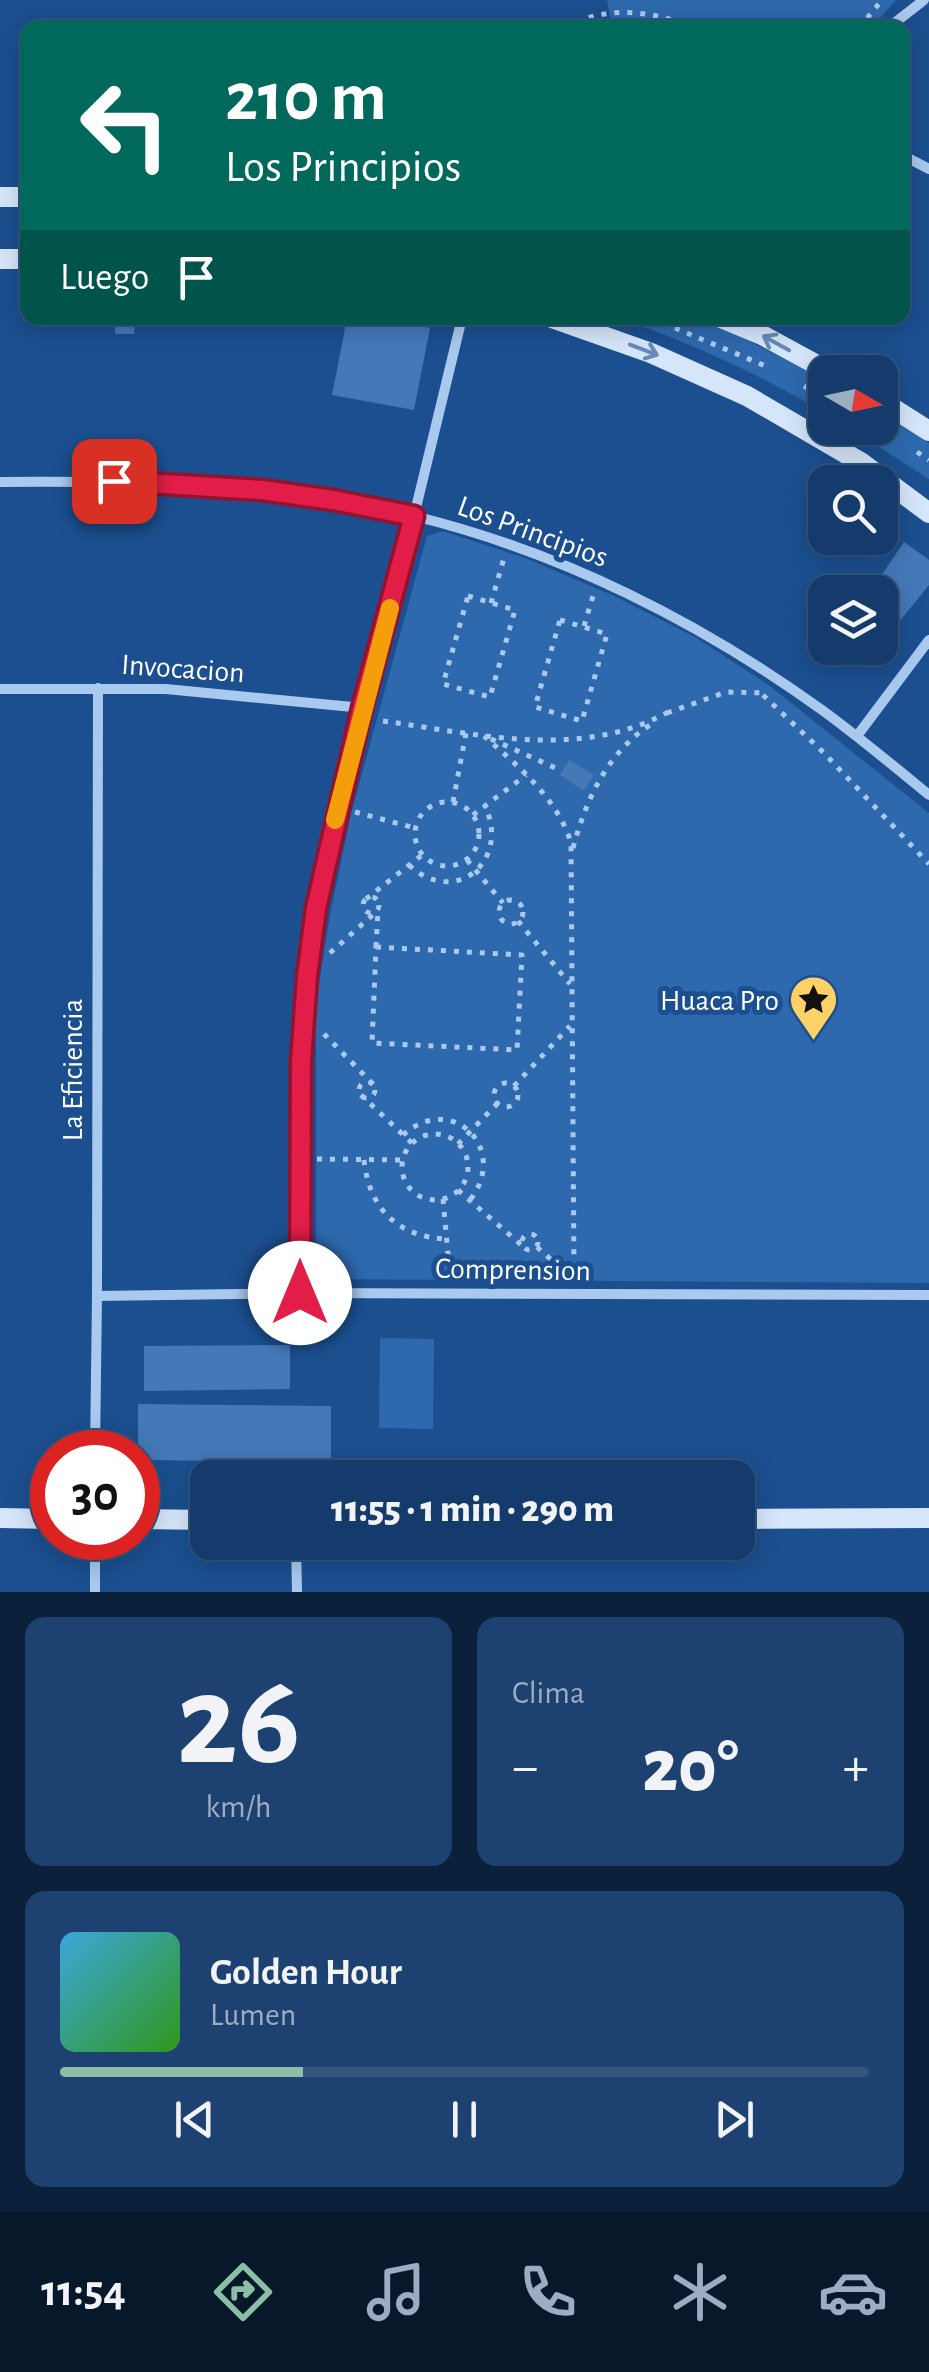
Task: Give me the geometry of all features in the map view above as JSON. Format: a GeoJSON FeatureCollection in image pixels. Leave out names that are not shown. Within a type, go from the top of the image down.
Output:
{"type":"FeatureCollection","features":[{"type":"Feature","properties":{"kind":"main road"},"geometry":{"type":"LineString","coordinates":[[572,325],[651,352],[747,396],[862,463],[929,513]]}},
{"type":"Feature","properties":{"kind":"main road"},"geometry":{"type":"LineString","coordinates":[[737,325],[808,360]]}},
{"type":"Feature","properties":{"kind":"main road"},"geometry":{"type":"LineString","coordinates":[[898,411],[929,431]]}},
{"type":"Feature","properties":{"kind":"main road"},"geometry":{"type":"LineString","coordinates":[[0,1518],[30,1518]]}},
{"type":"Feature","properties":{"kind":"main road"},"geometry":{"type":"LineString","coordinates":[[755,1519],[929,1518]]}},
{"type":"Feature","properties":{"kind":"main road"},"geometry":{"type":"LineString","coordinates":[[160,1519],[190,1520]]}},
{"type":"Feature","properties":{"kind":"street"},"geometry":{"type":"LineString","coordinates":[[898,20],[924,0]]}},
{"type":"Feature","properties":{"kind":"street"},"geometry":{"type":"LineString","coordinates":[[300,1293],[301,1062],[316,908],[362,708],[460,325]]}},
{"type":"Feature","properties":{"kind":"street","name":"Los Principios"},"geometry":{"type":"LineString","coordinates":[[0,482],[114,481],[262,490],[414,516],[508,545],[598,579],[703,634],[818,708],[929,795]]}},
{"type":"Feature","properties":{"kind":"street"},"geometry":{"type":"LineString","coordinates":[[856,736],[929,640]]}},
{"type":"Feature","properties":{"kind":"street","name":"Invocacion"},"geometry":{"type":"LineString","coordinates":[[0,688],[166,689],[362,708]]}},
{"type":"Feature","properties":{"kind":"street","name":"La Eficiencia"},"geometry":{"type":"LineString","coordinates":[[95,1430],[98,688]]}},
{"type":"Feature","properties":{"kind":"street","name":"Comprension"},"geometry":{"type":"LineString","coordinates":[[97,1296],[929,1294]]}},
{"type":"Feature","properties":{"kind":"street"},"geometry":{"type":"LineString","coordinates":[[94,1592],[95,1560]]}},
{"type":"Feature","properties":{"kind":"street"},"geometry":{"type":"LineString","coordinates":[[296,1560],[297,1592]]}},
{"type":"Feature","properties":{"kind":"path"},"geometry":{"type":"LineString","coordinates":[[866,20],[882,0]]}},
{"type":"Feature","properties":{"kind":"path"},"geometry":{"type":"LineString","coordinates":[[582,20],[622,12],[676,20]]}},
{"type":"Feature","properties":{"kind":"path"},"geometry":{"type":"LineString","coordinates":[[668,325],[776,370]]}},
{"type":"Feature","properties":{"kind":"path"},"geometry":{"type":"LineString","coordinates":[[792,379],[808,388]]}},
{"type":"Feature","properties":{"kind":"path"},"geometry":{"type":"LineString","coordinates":[[491,603],[508,545]]}},
{"type":"Feature","properties":{"kind":"path"},"geometry":{"type":"LineString","coordinates":[[584,626],[598,579]]}},
{"type":"Feature","properties":{"kind":"path"},"geometry":{"type":"LineString","coordinates":[[468,596],[491,603],[515,610],[490,697],[443,684],[468,596]]}},
{"type":"Feature","properties":{"kind":"path"},"geometry":{"type":"LineString","coordinates":[[560,620],[584,626],[607,634],[582,720],[535,707],[560,620]]}},
{"type":"Feature","properties":{"kind":"path"},"geometry":{"type":"LineString","coordinates":[[383,721],[484,736],[579,740],[651,722],[670,711],[726,692],[772,692]]}},
{"type":"Feature","properties":{"kind":"path"},"geometry":{"type":"LineString","coordinates":[[762,693],[929,864]]}},
{"type":"Feature","properties":{"kind":"path"},"geometry":{"type":"LineString","coordinates":[[570,860],[583,811],[596,784],[638,732],[670,711]]}},
{"type":"Feature","properties":{"kind":"path"},"geometry":{"type":"LineString","coordinates":[[453,802],[466,733]]}},
{"type":"Feature","properties":{"kind":"path"},"geometry":{"type":"LineString","coordinates":[[484,736],[560,770]]}},
{"type":"Feature","properties":{"kind":"path"},"geometry":{"type":"LineString","coordinates":[[484,736],[551,804],[566,827],[570,842],[570,1273],[537,1247]]}},
{"type":"Feature","properties":{"kind":"path"},"geometry":{"type":"LineString","coordinates":[[473,815],[526,775]]}},
{"type":"Feature","properties":{"kind":"path"},"geometry":{"type":"LineString","coordinates":[[453,802],[473,815],[480,832],[479,842],[468,860],[445,867],[422,854],[415,828],[419,817],[432,805],[453,802]]}},
{"type":"Feature","properties":{"kind":"path"},"geometry":{"type":"LineString","coordinates":[[409,865],[418,874],[442,882],[477,871],[492,847],[494,832],[485,806]]}},
{"type":"Feature","properties":{"kind":"path"},"geometry":{"type":"LineString","coordinates":[[338,807],[415,828]]}},
{"type":"Feature","properties":{"kind":"path"},"geometry":{"type":"LineString","coordinates":[[377,911],[372,914],[364,909],[366,899],[422,854]]}},
{"type":"Feature","properties":{"kind":"path"},"geometry":{"type":"LineString","coordinates":[[468,860],[504,903]]}},
{"type":"Feature","properties":{"kind":"path"},"geometry":{"type":"LineString","coordinates":[[366,899],[377,900],[372,1043],[517,1050],[522,955],[376,948]]}},
{"type":"Feature","properties":{"kind":"path"},"geometry":{"type":"LineString","coordinates":[[514,900],[520,904],[522,915],[518,921],[511,924],[502,919],[499,913],[504,903],[514,900]]}},
{"type":"Feature","properties":{"kind":"path"},"geometry":{"type":"LineString","coordinates":[[330,954],[377,911]]}},
{"type":"Feature","properties":{"kind":"path"},"geometry":{"type":"LineString","coordinates":[[518,921],[571,985]]}},
{"type":"Feature","properties":{"kind":"path"},"geometry":{"type":"LineString","coordinates":[[514,1086],[571,1025]]}},
{"type":"Feature","properties":{"kind":"path"},"geometry":{"type":"LineString","coordinates":[[324,1034],[373,1084],[373,1095],[362,1095]]}},
{"type":"Feature","properties":{"kind":"path"},"geometry":{"type":"LineString","coordinates":[[507,1083],[514,1086],[518,1096],[514,1103],[498,1103],[494,1093],[497,1087],[507,1083]]}},
{"type":"Feature","properties":{"kind":"path"},"geometry":{"type":"LineString","coordinates":[[373,1084],[362,1084],[362,1095],[413,1144]]}},
{"type":"Feature","properties":{"kind":"path"},"geometry":{"type":"LineString","coordinates":[[458,1144],[498,1103]]}},
{"type":"Feature","properties":{"kind":"path"},"geometry":{"type":"LineString","coordinates":[[404,1135],[413,1127],[436,1119],[460,1124],[470,1132],[483,1153],[484,1166],[483,1178],[470,1200]]}},
{"type":"Feature","properties":{"kind":"path"},"geometry":{"type":"LineString","coordinates":[[432,1134],[458,1144],[468,1165],[467,1176],[458,1190],[442,1199],[414,1192],[404,1174],[404,1160],[413,1144],[432,1134]]}},
{"type":"Feature","properties":{"kind":"path"},"geometry":{"type":"LineString","coordinates":[[300,1160],[404,1160]]}},
{"type":"Feature","properties":{"kind":"path"},"geometry":{"type":"LineString","coordinates":[[364,1160],[372,1196],[395,1223],[419,1236],[447,1240]]}},
{"type":"Feature","properties":{"kind":"path"},"geometry":{"type":"LineString","coordinates":[[458,1190],[525,1248],[537,1247]]}},
{"type":"Feature","properties":{"kind":"path"},"geometry":{"type":"LineString","coordinates":[[442,1199],[451,1293]]}},
{"type":"Feature","properties":{"kind":"path"},"geometry":{"type":"LineString","coordinates":[[525,1248],[523,1238],[531,1233],[538,1240],[537,1247]]}},
{"type":"Feature","properties":{"kind":"shaded area"},"geometry":{"type":"Polygon","coordinates":[[[607,0],[896,0],[878,20],[611,20],[607,0]]]}},
{"type":"Feature","properties":{"kind":"shaded area"},"geometry":{"type":"Polygon","coordinates":[[[638,325],[713,325],[741,337],[808,371],[808,403],[775,385],[638,325]]]}},
{"type":"Feature","properties":{"kind":"shaded area"},"geometry":{"type":"Polygon","coordinates":[[[898,424],[929,443],[929,479],[876,445],[898,445],[898,424]]]}},
{"type":"Feature","properties":{"kind":"shaded area"},"geometry":{"type":"Polygon","coordinates":[[[442,531],[525,558],[612,595],[695,637],[770,686],[929,813],[929,1283],[316,1279],[316,1002],[330,915],[351,814],[427,536],[442,531]]]}},
{"type":"Feature","properties":{"kind":"shaded area"},"geometry":{"type":"Polygon","coordinates":[[[380,1338],[434,1339],[433,1429],[379,1428],[380,1338]]]}},
{"type":"Feature","properties":{"kind":"building"},"geometry":{"type":"Polygon","coordinates":[[[115,325],[135,325],[134,334],[115,334],[115,325]]]}},
{"type":"Feature","properties":{"kind":"building"},"geometry":{"type":"Polygon","coordinates":[[[346,325],[430,328],[414,410],[332,395],[346,325]]]}},
{"type":"Feature","properties":{"kind":"building"},"geometry":{"type":"Polygon","coordinates":[[[904,542],[929,560],[929,585],[898,623],[898,575],[882,575],[904,542]]]}},
{"type":"Feature","properties":{"kind":"building"},"geometry":{"type":"Polygon","coordinates":[[[569,760],[594,775],[584,791],[560,775],[569,760]]]}},
{"type":"Feature","properties":{"kind":"building"},"geometry":{"type":"Polygon","coordinates":[[[290,1345],[290,1389],[144,1391],[144,1346],[290,1345]]]}},
{"type":"Feature","properties":{"kind":"building"},"geometry":{"type":"Polygon","coordinates":[[[138,1404],[331,1406],[331,1460],[160,1460],[160,1430],[138,1430],[138,1404]]]}},
{"type":"Feature","properties":{"kind":"slow traffic"},"geometry":{"type":"LineString","coordinates":[[335,820],[390,608]]}},
{"type":"Feature","properties":{"kind":"place","name":"Huaca Pro"},"geometry":{"type":"Point","coordinates":[814,1042]}},
{"type":"Feature","properties":{"kind":"route"},"geometry":{"type":"LineString","coordinates":[[114,481],[262,490],[414,516],[362,708],[316,908],[301,1062],[300,1293]]}}]}
